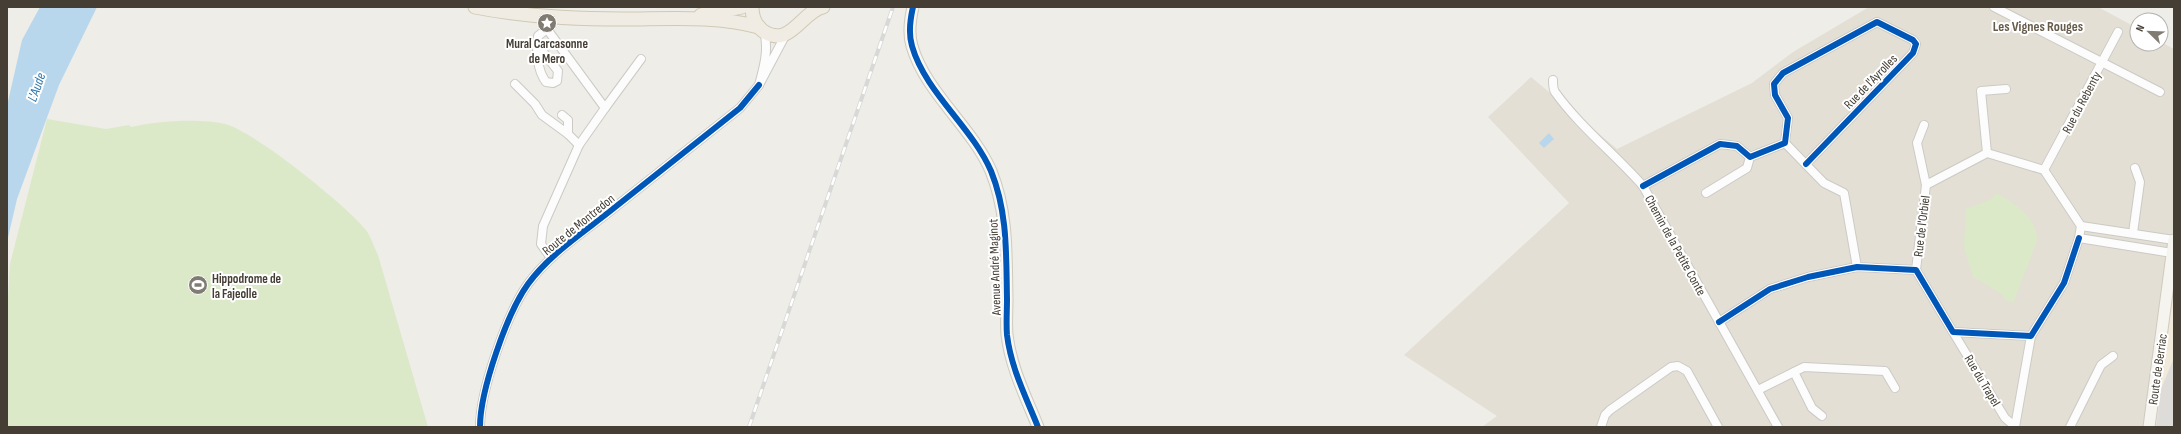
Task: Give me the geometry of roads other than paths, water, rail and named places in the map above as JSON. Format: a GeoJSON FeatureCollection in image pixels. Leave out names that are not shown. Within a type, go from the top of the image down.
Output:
{"type":"FeatureCollection","features":[{"type":"Feature","properties":{"kind":"main road"},"geometry":{"type":"LineString","coordinates":[[475,7],[566,17],[682,18],[747,24],[778,36],[793,31],[804,13],[809,13],[823,7]]}},
{"type":"Feature","properties":{"kind":"main road"},"geometry":{"type":"LineString","coordinates":[[682,18],[742,7]]}},
{"type":"Feature","properties":{"kind":"main road"},"geometry":{"type":"LineString","coordinates":[[752,7],[754,21],[761,29]]}},
{"type":"Feature","properties":{"kind":"street","name":"Avenue André Maginot"},"geometry":{"type":"LineString","coordinates":[[913,7],[909,26],[912,46],[923,70],[980,150],[990,170],[1001,202],[1006,231],[1007,335],[1013,367],[1038,427]]}},
{"type":"Feature","properties":{"kind":"street"},"geometry":{"type":"LineString","coordinates":[[1994,7],[2160,92]]}},
{"type":"Feature","properties":{"kind":"street","name":"Rue de l'Ayrolles"},"geometry":{"type":"LineString","coordinates":[[1785,143],[1788,118],[1775,95],[1774,84],[1783,73],[1877,22],[1913,40],[1916,44],[1913,53],[1806,164]]}},
{"type":"Feature","properties":{"kind":"street"},"geometry":{"type":"LineString","coordinates":[[537,44],[538,36],[547,29],[605,108]]}},
{"type":"Feature","properties":{"kind":"street"},"geometry":{"type":"LineString","coordinates":[[759,85],[765,65],[766,41],[761,29]]}},
{"type":"Feature","properties":{"kind":"street","name":"Rue du Rebenty"},"geometry":{"type":"LineString","coordinates":[[2044,170],[2118,32]]}},
{"type":"Feature","properties":{"kind":"street"},"geometry":{"type":"LineString","coordinates":[[759,85],[786,34]]}},
{"type":"Feature","properties":{"kind":"street"},"geometry":{"type":"LineString","coordinates":[[551,258],[541,244],[543,226],[579,144],[641,59]]}},
{"type":"Feature","properties":{"kind":"street","name":"Chemin de la Petite Conte"},"geometry":{"type":"LineString","coordinates":[[1553,80],[1554,90],[1643,186],[1778,427]]}},
{"type":"Feature","properties":{"kind":"street"},"geometry":{"type":"LineString","coordinates":[[515,84],[535,104],[542,114],[579,144]]}},
{"type":"Feature","properties":{"kind":"street","name":"Route de Montredon"},"geometry":{"type":"LineString","coordinates":[[480,427],[485,388],[508,322],[517,301],[528,284],[551,258],[740,108],[759,85]]}},
{"type":"Feature","properties":{"kind":"street"},"geometry":{"type":"LineString","coordinates":[[2006,89],[1981,91],[1987,153],[2044,170],[2081,226],[2079,238],[2064,283],[2031,336],[2015,425]]}},
{"type":"Feature","properties":{"kind":"street"},"geometry":{"type":"LineString","coordinates":[[562,115],[568,120],[568,134]]}},
{"type":"Feature","properties":{"kind":"street"},"geometry":{"type":"LineString","coordinates":[[1924,125],[1917,143],[1926,185]]}},
{"type":"Feature","properties":{"kind":"street"},"geometry":{"type":"LineString","coordinates":[[1750,157],[1785,143],[1827,186],[1844,193],[1857,267]]}},
{"type":"Feature","properties":{"kind":"street"},"geometry":{"type":"LineString","coordinates":[[1643,186],[1720,144],[1738,146],[1750,157]]}},
{"type":"Feature","properties":{"kind":"street","name":"Rue de l'Orbiel"},"geometry":{"type":"LineString","coordinates":[[1916,270],[1926,185],[1987,153]]}},
{"type":"Feature","properties":{"kind":"street"},"geometry":{"type":"LineString","coordinates":[[1706,193],[1747,168],[1750,157]]}},
{"type":"Feature","properties":{"kind":"street"},"geometry":{"type":"LineString","coordinates":[[2133,234],[2140,182],[2135,168]]}},
{"type":"Feature","properties":{"kind":"street"},"geometry":{"type":"LineString","coordinates":[[2081,226],[2174,240]]}},
{"type":"Feature","properties":{"kind":"street"},"geometry":{"type":"LineString","coordinates":[[2079,238],[2172,253]]}},
{"type":"Feature","properties":{"kind":"street","name":"Route de Berriac"},"geometry":{"type":"LineString","coordinates":[[2149,427],[2174,240]]}},
{"type":"Feature","properties":{"kind":"street"},"geometry":{"type":"LineString","coordinates":[[1718,322],[1770,289],[1808,277],[1857,267],[1916,270]]}},
{"type":"Feature","properties":{"kind":"street","name":"Rue du Trapel"},"geometry":{"type":"LineString","coordinates":[[1916,270],[2005,418],[2015,425]]}},
{"type":"Feature","properties":{"kind":"street"},"geometry":{"type":"LineString","coordinates":[[1953,332],[2031,336]]}},
{"type":"Feature","properties":{"kind":"street"},"geometry":{"type":"LineString","coordinates":[[2070,427],[2101,365],[2113,356]]}},
{"type":"Feature","properties":{"kind":"street"},"geometry":{"type":"LineString","coordinates":[[1601,427],[1605,415],[1610,410],[1671,367],[1678,366],[1687,371],[1718,427]]}},
{"type":"Feature","properties":{"kind":"street"},"geometry":{"type":"LineString","coordinates":[[1758,390],[1804,367],[1885,371],[1895,388]]}},
{"type":"Feature","properties":{"kind":"street"},"geometry":{"type":"LineString","coordinates":[[1794,372],[1812,408],[1822,416]]}},
{"type":"Feature","properties":{"kind":"water","name":"L'Aude"},"geometry":{"type":"Polygon","coordinates":[[[40,7],[97,7],[59,85],[17,199],[7,242],[7,106],[22,40],[40,7]]]}},
{"type":"Feature","properties":{"kind":"water"},"geometry":{"type":"Polygon","coordinates":[[[1549,133],[1554,139],[1544,148],[1539,143],[1549,133]]]}},
{"type":"Feature","properties":{"kind":"railway"},"geometry":{"type":"LineString","coordinates":[[749,427],[893,7]]}},
{"type":"Feature","properties":{"kind":"place","name":"Mural Carcasonne de Mero"},"geometry":{"type":"Point","coordinates":[547,23]}},
{"type":"Feature","properties":{"kind":"place","name":"Hippodrome de la Fajeolle"},"geometry":{"type":"Point","coordinates":[198,285]}},
{"type":"Feature","properties":{"kind":"district","name":"Les Vignes Rouges"},"geometry":{"type":"Point","coordinates":[2038,26]}}]}
